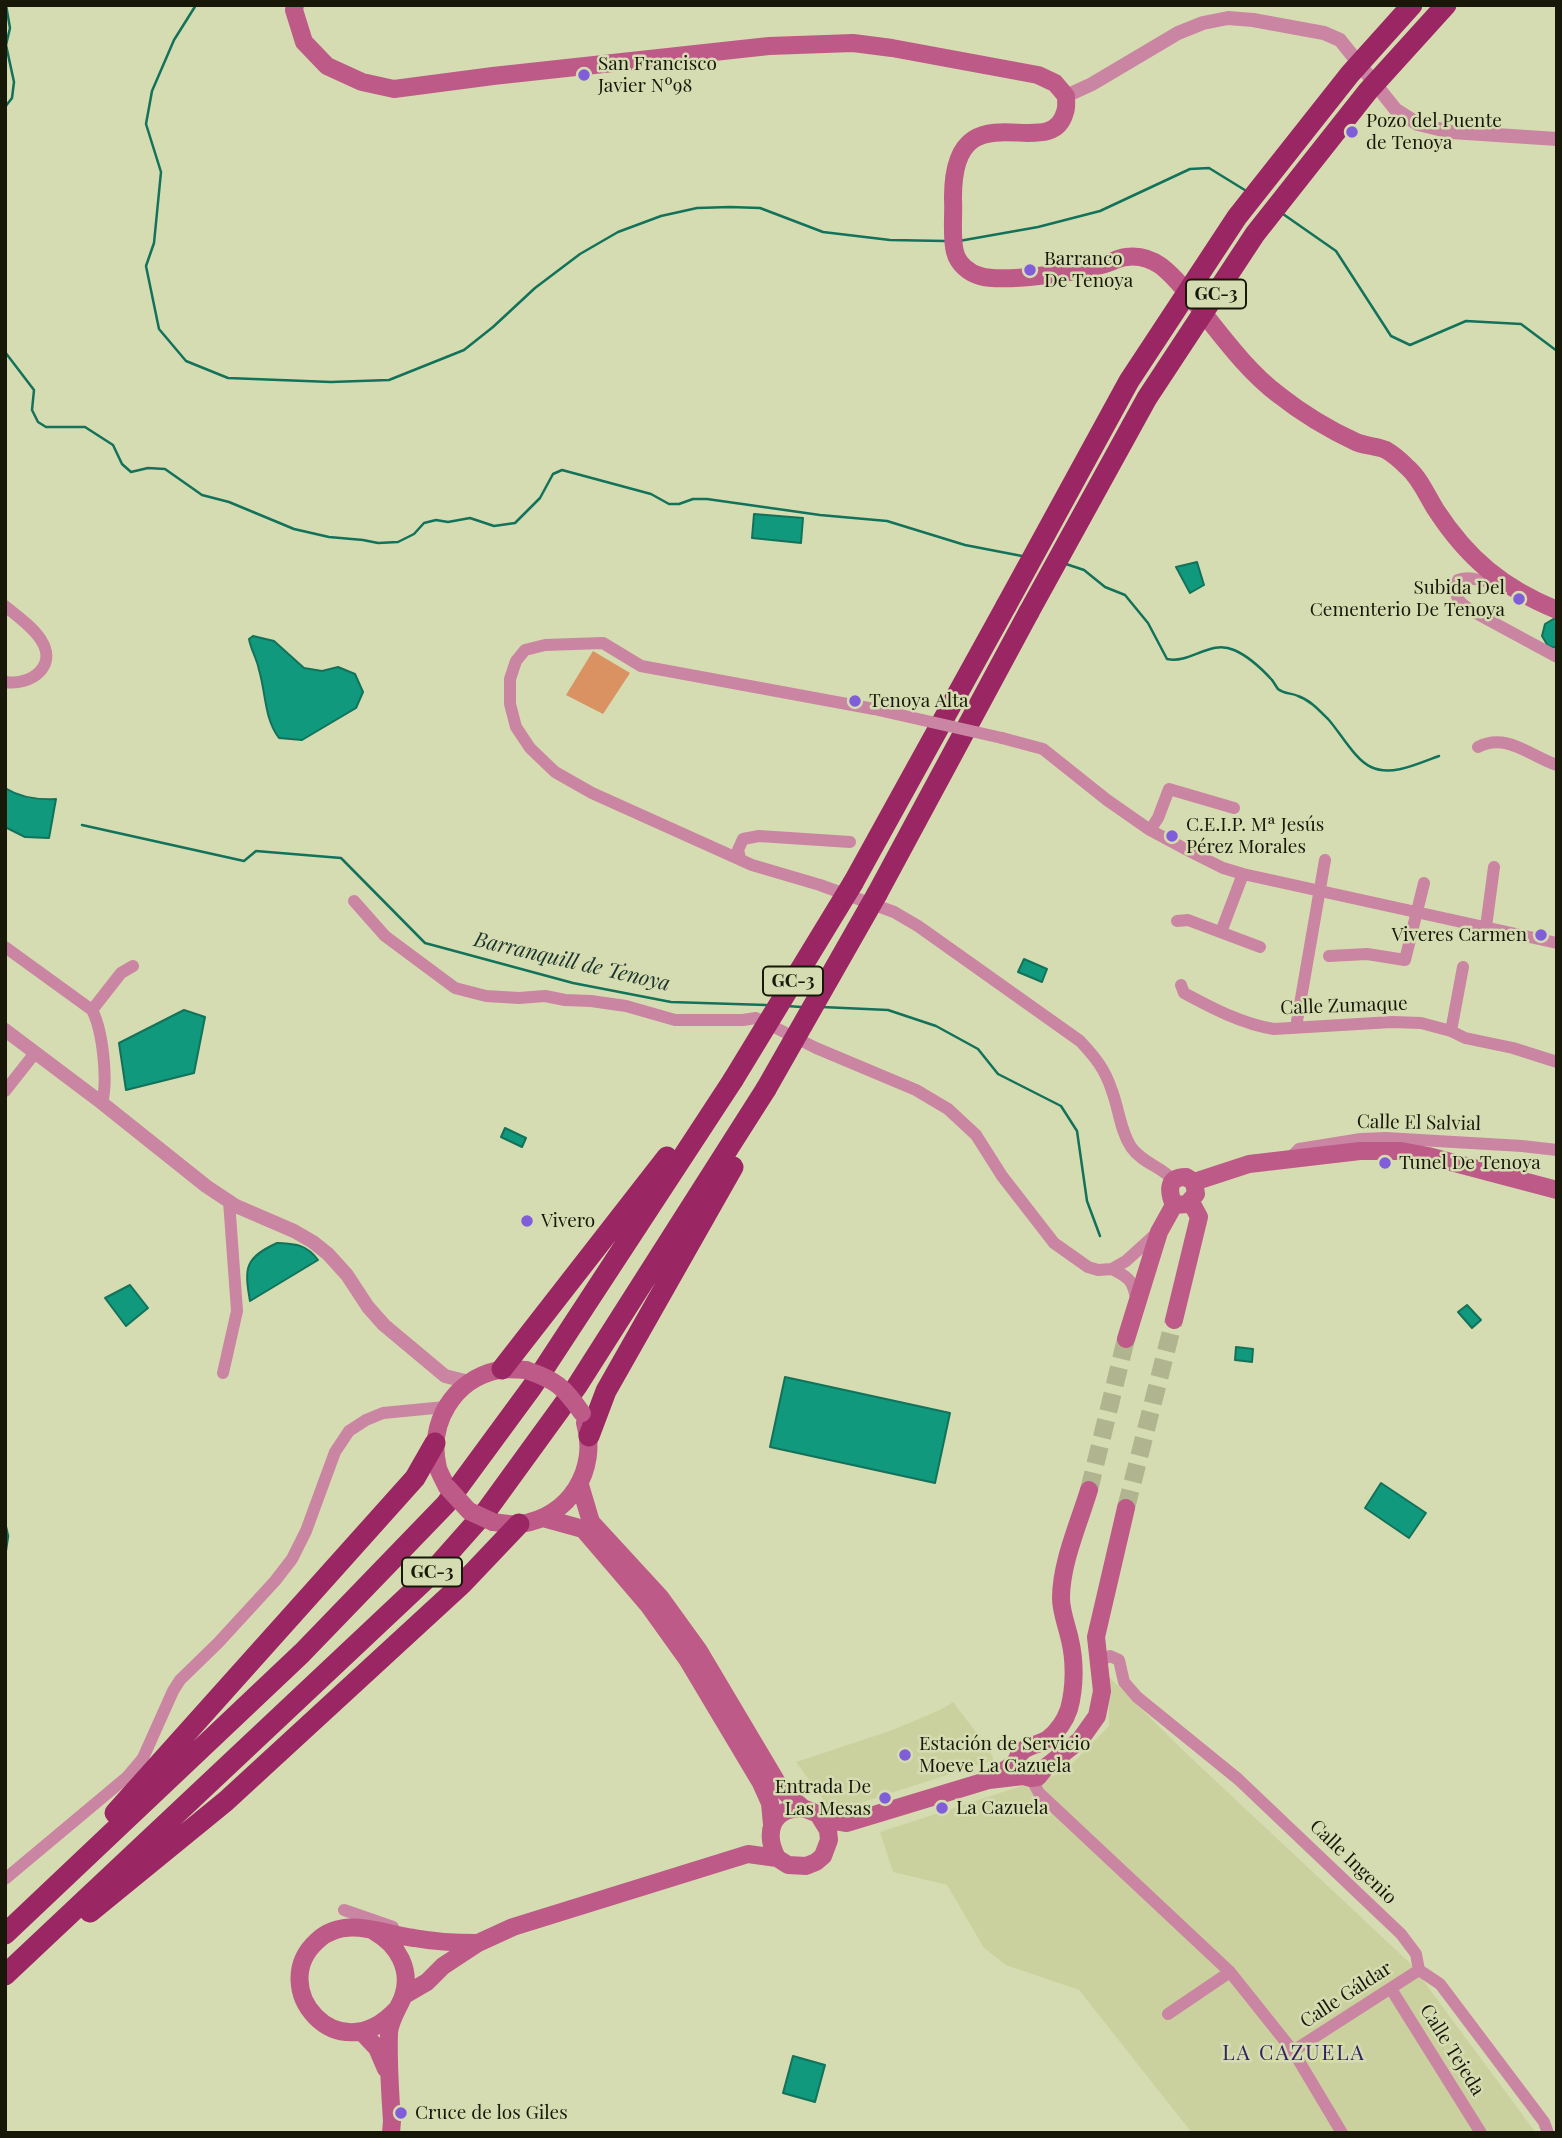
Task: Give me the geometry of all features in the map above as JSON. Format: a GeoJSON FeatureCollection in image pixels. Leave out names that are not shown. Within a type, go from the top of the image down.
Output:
{"type":"FeatureCollection","features":[{"type":"Feature","properties":{"kind":"highway","name":"GC-3"},"geometry":{"type":"LineString","coordinates":[[5,1934],[302,1653],[446,1504],[532,1387],[853,883],[1129,381],[1237,217],[1350,74],[1412,5]]}},
{"type":"Feature","properties":{"kind":"highway","name":"GC-3"},"geometry":{"type":"LineString","coordinates":[[5,1976],[425,1580],[487,1510],[577,1386],[771,1090],[1147,398],[1255,234],[1368,91],[1446,5]]}},
{"type":"Feature","properties":{"kind":"highway"},"geometry":{"type":"LineString","coordinates":[[502,1369],[729,1078]]}},
{"type":"Feature","properties":{"kind":"highway"},"geometry":{"type":"LineString","coordinates":[[589,1436],[606,1391],[771,1090]]}},
{"type":"Feature","properties":{"kind":"highway"},"geometry":{"type":"LineString","coordinates":[[5,1934],[415,1478],[442,1418]]}},
{"type":"Feature","properties":{"kind":"highway"},"geometry":{"type":"LineString","coordinates":[[5,1976],[63,1934],[226,1801],[462,1584],[519,1524]]}},
{"type":"Feature","properties":{"kind":"main road"},"geometry":{"type":"LineString","coordinates":[[295,5],[294,10],[304,42],[327,66],[362,82],[394,89],[769,46],[853,43],[1038,75],[1055,83],[1066,96],[1065,113],[1056,127],[1036,134],[994,131],[980,135],[966,145],[956,162],[953,182],[955,251],[961,264],[982,277],[995,278],[1065,272],[1126,257],[1146,257],[1185,289],[1251,369],[1276,394],[1319,424],[1360,443],[1386,450],[1409,468],[1455,537],[1478,563],[1509,586],[1557,610]]}},
{"type":"Feature","properties":{"kind":"main road"},"geometry":{"type":"LineString","coordinates":[[1174,1320],[1199,1217],[1169,1194],[1170,1184],[1177,1178],[1186,1177],[1194,1181],[1248,1164],[1360,1152],[1401,1151],[1557,1190]]}},
{"type":"Feature","properties":{"kind":"main road"},"geometry":{"type":"LineString","coordinates":[[1126,1339],[1158,1231],[1183,1203],[1196,1194],[1194,1181]]}},
{"type":"Feature","properties":{"kind":"main road"},"geometry":{"type":"LineString","coordinates":[[502,1369],[526,1370],[549,1378],[568,1393],[582,1412],[589,1436],[589,1461],[580,1485],[564,1504],[543,1518],[519,1524],[493,1522],[469,1511],[447,1487],[438,1469],[442,1418],[469,1382],[481,1375],[502,1369]]}},
{"type":"Feature","properties":{"kind":"main road"},"geometry":{"type":"LineString","coordinates":[[580,1485],[591,1522],[660,1597],[699,1651],[781,1788],[803,1808]]}},
{"type":"Feature","properties":{"kind":"main road"},"geometry":{"type":"LineString","coordinates":[[1023,1772],[1020,1752],[1047,1739],[1062,1726],[1069,1708],[1074,1678],[1071,1643],[1061,1603],[1062,1581],[1089,1490]]}},
{"type":"Feature","properties":{"kind":"main road"},"geometry":{"type":"LineString","coordinates":[[829,1840],[848,1823],[989,1780],[1023,1772],[1038,1777],[1046,1767],[1080,1740],[1097,1716],[1102,1690],[1096,1637],[1126,1508]]}},
{"type":"Feature","properties":{"kind":"main road"},"geometry":{"type":"LineString","coordinates":[[543,1518],[583,1529],[649,1606],[687,1659],[761,1783],[770,1803],[771,1847],[777,1858]]}},
{"type":"Feature","properties":{"kind":"main road"},"geometry":{"type":"LineString","coordinates":[[1030,1747],[1045,1755],[1046,1767]]}},
{"type":"Feature","properties":{"kind":"main road"},"geometry":{"type":"LineString","coordinates":[[748,1854],[783,1813],[795,1808],[811,1810],[823,1819],[848,1823]]}},
{"type":"Feature","properties":{"kind":"main road"},"geometry":{"type":"LineString","coordinates":[[478,1943],[442,1942],[365,1929],[341,1928],[327,1933],[315,1942],[306,1954],[300,1971],[300,1989],[307,2007],[318,2020],[334,2030],[362,2032],[385,2022],[399,2003],[443,1966],[478,1943],[513,1927],[748,1854],[777,1858],[788,1865],[806,1867],[823,1856],[829,1840],[823,1819]]}},
{"type":"Feature","properties":{"kind":"main road"},"geometry":{"type":"LineString","coordinates":[[365,1929],[386,1938],[403,1964],[405,1980],[389,2029],[393,2121],[391,2133]]}},
{"type":"Feature","properties":{"kind":"main road"},"geometry":{"type":"LineString","coordinates":[[362,2032],[377,2048],[385,2063],[391,2093]]}},
{"type":"Feature","properties":{"kind":"street"},"geometry":{"type":"LineString","coordinates":[[1066,96],[1092,84],[1178,33],[1203,23],[1228,18],[1253,20],[1324,33],[1340,40],[1396,110],[1418,124],[1451,132],[1557,139]]}},
{"type":"Feature","properties":{"kind":"street"},"geometry":{"type":"LineString","coordinates":[[1499,579],[1490,583],[1466,577],[1458,580],[1456,597],[1472,611],[1557,657]]}},
{"type":"Feature","properties":{"kind":"street"},"geometry":{"type":"LineString","coordinates":[[5,606],[43,642],[46,658],[41,671],[31,680],[5,682]]}},
{"type":"Feature","properties":{"kind":"street"},"geometry":{"type":"LineString","coordinates":[[1173,1180],[1132,1148],[1100,1062],[1080,1041],[918,926],[894,912],[820,885],[752,865],[592,793],[555,772],[530,748],[516,727],[510,704],[510,679],[516,662],[525,650],[545,645],[603,643],[641,666],[874,709],[1043,749],[1150,830],[1223,867],[1318,891],[1556,939]]}},
{"type":"Feature","properties":{"kind":"street"},"geometry":{"type":"LineString","coordinates":[[1478,747],[1489,742],[1514,743],[1521,750],[1557,765]]}},
{"type":"Feature","properties":{"kind":"street"},"geometry":{"type":"LineString","coordinates":[[1150,830],[1158,818],[1169,789],[1234,808]]}},
{"type":"Feature","properties":{"kind":"street"},"geometry":{"type":"LineString","coordinates":[[740,858],[738,850],[743,839],[759,836],[850,842]]}},
{"type":"Feature","properties":{"kind":"street"},"geometry":{"type":"LineString","coordinates":[[1296,1027],[1325,860]]}},
{"type":"Feature","properties":{"kind":"street"},"geometry":{"type":"LineString","coordinates":[[1486,927],[1494,867]]}},
{"type":"Feature","properties":{"kind":"street"},"geometry":{"type":"LineString","coordinates":[[1221,932],[1243,874]]}},
{"type":"Feature","properties":{"kind":"street"},"geometry":{"type":"LineString","coordinates":[[1329,956],[1367,954],[1405,960],[1424,883]]}},
{"type":"Feature","properties":{"kind":"street"},"geometry":{"type":"LineString","coordinates":[[354,901],[385,936],[455,988],[486,996],[545,996],[626,1006],[675,1020],[756,1018],[816,1048],[916,1090],[947,1109],[976,1135],[1002,1176],[1054,1243],[1088,1267],[1098,1270],[1112,1269],[1126,1261],[1158,1231]]}},
{"type":"Feature","properties":{"kind":"street"},"geometry":{"type":"LineString","coordinates":[[1177,921],[1188,920],[1261,947]]}},
{"type":"Feature","properties":{"kind":"street"},"geometry":{"type":"LineString","coordinates":[[5,947],[92,1010],[99,1023],[106,1090],[102,1103]]}},
{"type":"Feature","properties":{"kind":"street"},"geometry":{"type":"LineString","coordinates":[[92,1010],[121,972],[132,966]]}},
{"type":"Feature","properties":{"kind":"street"},"geometry":{"type":"LineString","coordinates":[[1451,1031],[1464,967]]}},
{"type":"Feature","properties":{"kind":"street","name":"Calle Zumaque"},"geometry":{"type":"LineString","coordinates":[[1181,985],[1184,993],[1226,1014],[1263,1027],[1274,1029],[1392,1022],[1421,1023],[1451,1031],[1465,1038],[1513,1048],[1557,1062]]}},
{"type":"Feature","properties":{"kind":"street"},"geometry":{"type":"LineString","coordinates":[[5,1030],[206,1186],[229,1201],[313,1242],[347,1275],[368,1307],[384,1325],[445,1376],[469,1382]]}},
{"type":"Feature","properties":{"kind":"street"},"geometry":{"type":"LineString","coordinates":[[5,1091],[35,1053]]}},
{"type":"Feature","properties":{"kind":"street","name":"Calle El Salvial"},"geometry":{"type":"LineString","coordinates":[[1287,1161],[1299,1149],[1361,1139],[1387,1138],[1557,1150]]}},
{"type":"Feature","properties":{"kind":"street"},"geometry":{"type":"LineString","coordinates":[[223,1373],[237,1311],[229,1201]]}},
{"type":"Feature","properties":{"kind":"street"},"geometry":{"type":"LineString","coordinates":[[1112,1269],[1128,1276],[1134,1287],[1137,1303]]}},
{"type":"Feature","properties":{"kind":"street"},"geometry":{"type":"LineString","coordinates":[[5,1879],[127,1777],[143,1758],[180,1680],[218,1643],[292,1559],[306,1531],[335,1452],[349,1431],[383,1413],[420,1409],[442,1418],[445,1376]]}},
{"type":"Feature","properties":{"kind":"street","name":"Calle Ingenio"},"geometry":{"type":"LineString","coordinates":[[1099,1661],[1110,1656],[1119,1660],[1124,1682],[1136,1697],[1238,1779],[1401,1934],[1416,1954],[1419,1970],[1440,1984],[1545,2122],[1548,2133]]}},
{"type":"Feature","properties":{"kind":"street"},"geometry":{"type":"LineString","coordinates":[[1023,1772],[1039,1793],[1230,1972],[1293,2051],[1342,2133]]}},
{"type":"Feature","properties":{"kind":"street"},"geometry":{"type":"LineString","coordinates":[[365,1929],[344,1910],[430,1940]]}},
{"type":"Feature","properties":{"kind":"street","name":"Calle Gáldar"},"geometry":{"type":"LineString","coordinates":[[1293,2051],[1419,1970]]}},
{"type":"Feature","properties":{"kind":"street"},"geometry":{"type":"LineString","coordinates":[[1168,2014],[1230,1972]]}},
{"type":"Feature","properties":{"kind":"street","name":"Calle Tejeda"},"geometry":{"type":"LineString","coordinates":[[1391,1989],[1481,2133]]}},
{"type":"Feature","properties":{"kind":"shaded area"},"geometry":{"type":"Polygon","coordinates":[[[593,651],[630,673],[603,714],[566,695],[593,651]]]}},
{"type":"Feature","properties":{"kind":"shaded area"},"geometry":{"type":"Polygon","coordinates":[[[1108,1676],[1188,1755],[1411,1964],[1536,2133],[1192,2133],[1079,1990],[1006,1965],[984,1948],[947,1885],[893,1872],[880,1832],[1064,1772],[1109,1726],[1108,1676]]]}},
{"type":"Feature","properties":{"kind":"shaded area","name":"Estación de Servicio Moeve La Cazuela"},"geometry":{"type":"Polygon","coordinates":[[[953,1702],[989,1749],[994,1760],[863,1802],[847,1815],[829,1812],[821,1796],[796,1762],[890,1731],[953,1702]]]}},
{"type":"Feature","properties":{"kind":"water"},"geometry":{"type":"Polygon","coordinates":[[[754,514],[803,518],[801,543],[752,538],[754,514]]]}},
{"type":"Feature","properties":{"kind":"water"},"geometry":{"type":"Polygon","coordinates":[[[1197,562],[1204,585],[1190,593],[1176,567],[1197,562]]]}},
{"type":"Feature","properties":{"kind":"water"},"geometry":{"type":"Polygon","coordinates":[[[1555,618],[1557,648],[1548,646],[1542,636],[1545,624],[1555,618]]]}},
{"type":"Feature","properties":{"kind":"water"},"geometry":{"type":"Polygon","coordinates":[[[253,636],[274,641],[304,668],[322,671],[338,667],[355,674],[363,692],[356,708],[302,740],[279,738],[268,714],[249,639],[253,636]]]}},
{"type":"Feature","properties":{"kind":"water"},"geometry":{"type":"Polygon","coordinates":[[[5,788],[30,798],[56,799],[49,838],[25,837],[5,827],[5,788]]]}},
{"type":"Feature","properties":{"kind":"water"},"geometry":{"type":"Polygon","coordinates":[[[1024,959],[1047,969],[1042,982],[1018,972],[1024,959]]]}},
{"type":"Feature","properties":{"kind":"water"},"geometry":{"type":"Polygon","coordinates":[[[184,1010],[205,1017],[194,1073],[126,1090],[119,1043],[184,1010]]]}},
{"type":"Feature","properties":{"kind":"water"},"geometry":{"type":"Polygon","coordinates":[[[505,1128],[526,1138],[522,1147],[501,1137],[505,1128]]]}},
{"type":"Feature","properties":{"kind":"water"},"geometry":{"type":"Polygon","coordinates":[[[277,1243],[300,1246],[318,1260],[250,1301],[247,1280],[249,1265],[258,1254],[277,1243]]]}},
{"type":"Feature","properties":{"kind":"water"},"geometry":{"type":"Polygon","coordinates":[[[130,1285],[148,1308],[126,1326],[105,1298],[130,1285]]]}},
{"type":"Feature","properties":{"kind":"water"},"geometry":{"type":"Polygon","coordinates":[[[1467,1305],[1481,1320],[1472,1328],[1458,1312],[1467,1305]]]}},
{"type":"Feature","properties":{"kind":"water"},"geometry":{"type":"Polygon","coordinates":[[[1236,1347],[1253,1349],[1252,1362],[1235,1360],[1236,1347]]]}},
{"type":"Feature","properties":{"kind":"water"},"geometry":{"type":"Polygon","coordinates":[[[785,1377],[950,1413],[935,1483],[770,1447],[785,1377]]]}},
{"type":"Feature","properties":{"kind":"water"},"geometry":{"type":"Polygon","coordinates":[[[1381,1483],[1426,1513],[1409,1538],[1365,1508],[1381,1483]]]}},
{"type":"Feature","properties":{"kind":"water"},"geometry":{"type":"Polygon","coordinates":[[[793,2056],[825,2065],[815,2102],[783,2093],[793,2056]]]}},
{"type":"Feature","properties":{"kind":"waterway"},"geometry":{"type":"LineString","coordinates":[[5,107],[12,98],[14,82],[6,45],[10,28],[6,5]]}},
{"type":"Feature","properties":{"kind":"waterway","name":"Barranco De Tenoya"},"geometry":{"type":"LineString","coordinates":[[196,5],[174,40],[152,91],[146,124],[161,172],[154,243],[146,266],[159,329],[186,361],[228,378],[331,382],[389,380],[464,350],[535,288],[580,254],[618,232],[661,216],[697,208],[760,208],[823,232],[890,240],[945,241]]}},
{"type":"Feature","properties":{"kind":"waterway","name":"Barranco De Tenoya"},"geometry":{"type":"LineString","coordinates":[[959,241],[1038,227],[1100,211],[1190,169],[1209,168],[1248,192]]}},
{"type":"Feature","properties":{"kind":"waterway","name":"Barranco De Tenoya"},"geometry":{"type":"LineString","coordinates":[[1283,214],[1336,251],[1391,336],[1410,345],[1466,321],[1521,324],[1557,351]]}},
{"type":"Feature","properties":{"kind":"waterway"},"geometry":{"type":"LineString","coordinates":[[5,352],[34,390],[32,410],[38,422],[46,427],[85,427],[113,445],[122,464],[131,472],[148,468],[165,469],[202,495],[229,502],[294,529],[329,537],[378,543],[398,542],[414,534],[424,523],[436,520],[448,522],[470,518],[494,526],[515,523],[540,498],[553,474],[562,470],[651,494],[669,504],[707,499],[820,515],[887,521],[965,545],[1022,556]]}},
{"type":"Feature","properties":{"kind":"waterway"},"geometry":{"type":"LineString","coordinates":[[1066,564],[1084,570],[1105,587],[1125,595],[1148,623],[1167,659],[1176,660],[1217,647],[1234,650],[1250,659],[1278,689],[1296,695],[1314,706],[1359,758],[1371,767],[1396,770],[1439,756]]}},
{"type":"Feature","properties":{"kind":"waterway","name":"Barranquill de Tenoya"},"geometry":{"type":"LineString","coordinates":[[82,825],[244,861],[256,851],[341,858],[425,943],[573,983],[671,1002],[766,1005]]}},
{"type":"Feature","properties":{"kind":"waterway","name":"Barranquill de Tenoya"},"geometry":{"type":"LineString","coordinates":[[787,1006],[801,1007]]}},
{"type":"Feature","properties":{"kind":"waterway","name":"Barranquill de Tenoya"},"geometry":{"type":"LineString","coordinates":[[822,1007],[888,1010],[936,1026],[978,1049],[998,1074],[1061,1106],[1077,1131],[1087,1201],[1100,1236]]}},
{"type":"Feature","properties":{"kind":"waterway"},"geometry":{"type":"LineString","coordinates":[[5,1523],[8,1536],[5,1556]]}},
{"type":"Feature","properties":{"kind":"tunnel"},"geometry":{"type":"LineString","coordinates":[[1126,1508],[1174,1320]]}},
{"type":"Feature","properties":{"kind":"tunnel"},"geometry":{"type":"LineString","coordinates":[[1089,1490],[1126,1339]]}},
{"type":"Feature","properties":{"kind":"place","name":"San Francisco Javier Nº98"},"geometry":{"type":"Point","coordinates":[584,75]}},
{"type":"Feature","properties":{"kind":"place","name":"Pozo del Puente de Tenoya"},"geometry":{"type":"Point","coordinates":[1352,132]}},
{"type":"Feature","properties":{"kind":"place","name":"Barranco De Tenoya"},"geometry":{"type":"Point","coordinates":[1030,270]}},
{"type":"Feature","properties":{"kind":"place","name":"Subida Del Cementerio De Tenoya"},"geometry":{"type":"Point","coordinates":[1519,599]}},
{"type":"Feature","properties":{"kind":"place","name":"Tenoya Alta"},"geometry":{"type":"Point","coordinates":[855,701]}},
{"type":"Feature","properties":{"kind":"place","name":"C.E.I.P. Mª Jesús Pérez Morales"},"geometry":{"type":"Point","coordinates":[1172,836]}},
{"type":"Feature","properties":{"kind":"place","name":"Viveres Carmen"},"geometry":{"type":"Point","coordinates":[1541,935]}},
{"type":"Feature","properties":{"kind":"place","name":"Tunel De Tenoya"},"geometry":{"type":"Point","coordinates":[1385,1163]}},
{"type":"Feature","properties":{"kind":"place","name":"Vivero"},"geometry":{"type":"Point","coordinates":[527,1221]}},
{"type":"Feature","properties":{"kind":"place","name":"Estación de Servicio Moeve La Cazuela"},"geometry":{"type":"Point","coordinates":[905,1755]}},
{"type":"Feature","properties":{"kind":"place","name":"Entrada De Las Mesas"},"geometry":{"type":"Point","coordinates":[885,1798]}},
{"type":"Feature","properties":{"kind":"place","name":"La Cazuela"},"geometry":{"type":"Point","coordinates":[942,1808]}},
{"type":"Feature","properties":{"kind":"place","name":"Cruce de los Giles"},"geometry":{"type":"Point","coordinates":[401,2113]}},
{"type":"Feature","properties":{"kind":"district","name":"LA CAZUELA"},"geometry":{"type":"Point","coordinates":[1294,2053]}}]}
